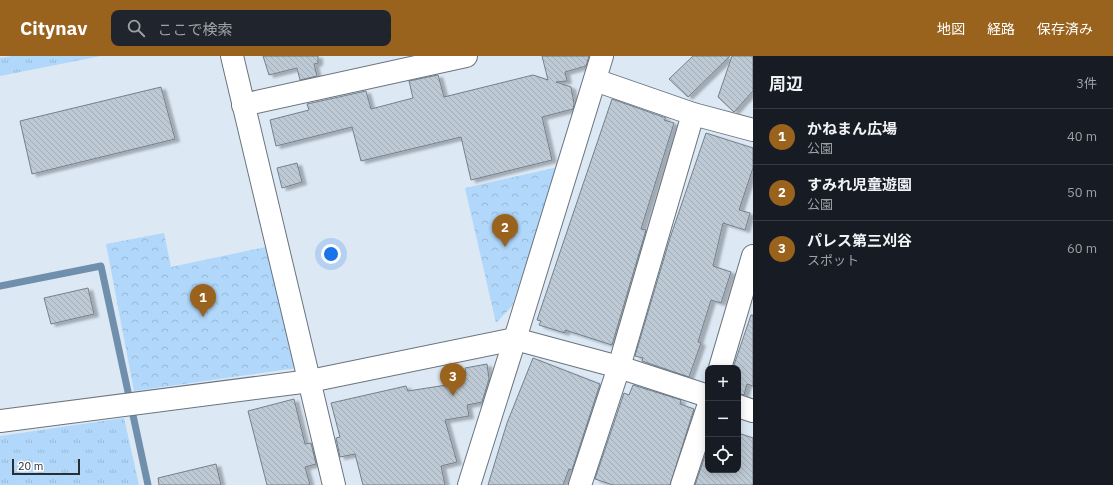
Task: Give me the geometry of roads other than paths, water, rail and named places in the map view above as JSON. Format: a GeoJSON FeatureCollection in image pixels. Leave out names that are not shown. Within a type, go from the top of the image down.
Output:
{"type":"FeatureCollection","features":[{"type":"Feature","properties":{"kind":"street"},"geometry":{"type":"LineString","coordinates":[[232,56],[334,485]]}},
{"type":"Feature","properties":{"kind":"street"},"geometry":{"type":"LineString","coordinates":[[243,105],[466,56]]}},
{"type":"Feature","properties":{"kind":"street"},"geometry":{"type":"LineString","coordinates":[[469,485],[602,56]]}},
{"type":"Feature","properties":{"kind":"street"},"geometry":{"type":"LineString","coordinates":[[595,80],[693,114],[753,130]]}},
{"type":"Feature","properties":{"kind":"street"},"geometry":{"type":"LineString","coordinates":[[580,485],[619,367],[693,114]]}},
{"type":"Feature","properties":{"kind":"street"},"geometry":{"type":"LineString","coordinates":[[721,365],[753,256]]}},
{"type":"Feature","properties":{"kind":"street"},"geometry":{"type":"LineString","coordinates":[[0,421],[310,381],[515,339],[619,367],[705,395]]}},
{"type":"Feature","properties":{"kind":"street"},"geometry":{"type":"LineString","coordinates":[[741,407],[753,411]]}},
{"type":"Feature","properties":{"kind":"street"},"geometry":{"type":"LineString","coordinates":[[682,485],[705,417]]}},
{"type":"Feature","properties":{"kind":"waterway"},"geometry":{"type":"LineString","coordinates":[[0,286],[101,266],[148,485]]}},
{"type":"Feature","properties":{"kind":"place","name":"すみれ児童遊園"},"geometry":{"type":"Point","coordinates":[505,247]}},
{"type":"Feature","properties":{"kind":"place","name":"かねまん広場"},"geometry":{"type":"Point","coordinates":[203,317]}},
{"type":"Feature","properties":{"kind":"place","name":"パレス第三刈谷"},"geometry":{"type":"Point","coordinates":[453,396]}}]}
